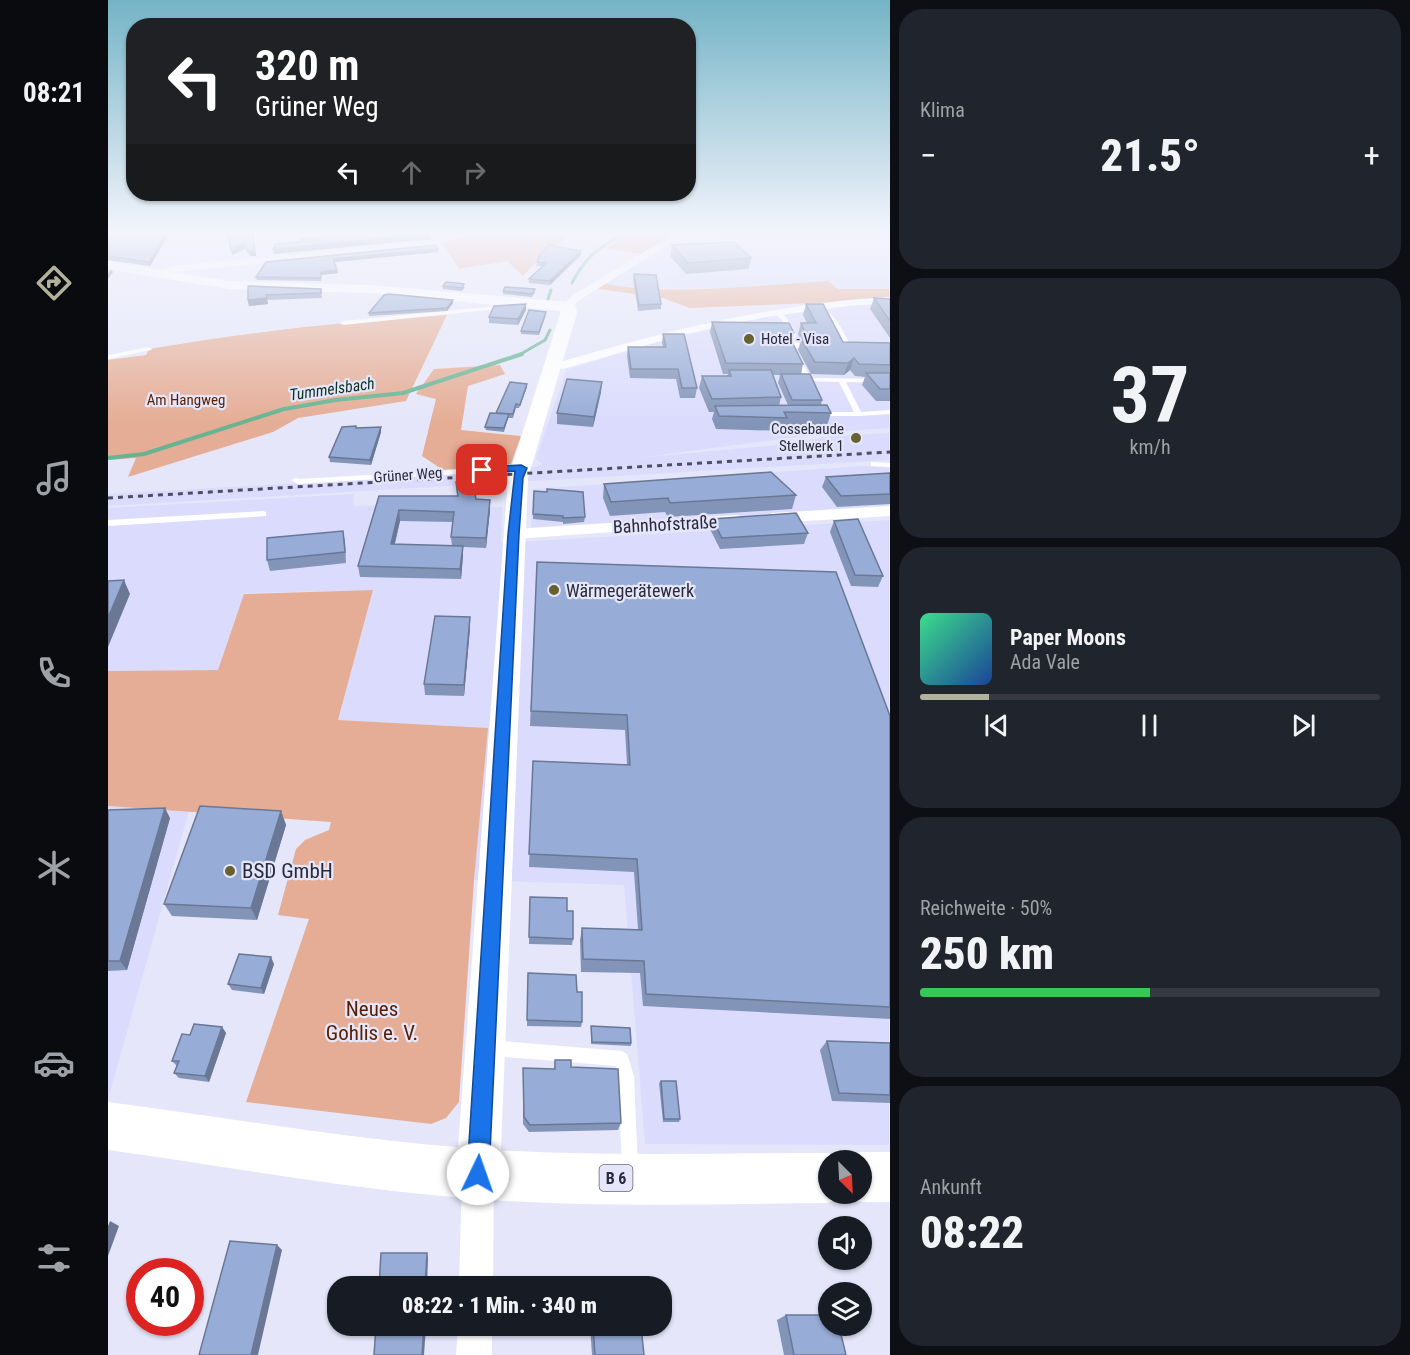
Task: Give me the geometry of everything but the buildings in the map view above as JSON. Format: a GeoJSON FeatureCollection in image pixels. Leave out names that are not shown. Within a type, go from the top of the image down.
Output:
{"type":"FeatureCollection","features":[{"type":"Feature","properties":{"kind":"main road","name":"B 6"},"geometry":{"type":"LineString","coordinates":[[108,1126],[478,1174],[631,1178],[818,1178]]}},
{"type":"Feature","properties":{"kind":"main road"},"geometry":{"type":"LineString","coordinates":[[872,1177],[890,1177]]}},
{"type":"Feature","properties":{"kind":"street"},"geometry":{"type":"LineString","coordinates":[[443,296],[568,307]]}},
{"type":"Feature","properties":{"kind":"street"},"geometry":{"type":"LineString","coordinates":[[476,1276],[478,1174],[518,478],[569,313],[568,307],[579,296]]}},
{"type":"Feature","properties":{"kind":"street"},"geometry":{"type":"LineString","coordinates":[[553,364],[563,365],[695,327],[776,312],[890,300]]}},
{"type":"Feature","properties":{"kind":"street","name":"Bahnhofstraße"},"geometry":{"type":"LineString","coordinates":[[513,534],[890,511]]}},
{"type":"Feature","properties":{"kind":"street"},"geometry":{"type":"LineString","coordinates":[[474,1355],[475,1336]]}},
{"type":"Feature","properties":{"kind":"lane"},"geometry":{"type":"LineString","coordinates":[[870,302],[890,307]]}},
{"type":"Feature","properties":{"kind":"lane"},"geometry":{"type":"LineString","coordinates":[[343,323],[447,315],[522,306],[524,303]]}},
{"type":"Feature","properties":{"kind":"lane"},"geometry":{"type":"LineString","coordinates":[[815,307],[831,317],[848,346]]}},
{"type":"Feature","properties":{"kind":"lane"},"geometry":{"type":"LineString","coordinates":[[776,312],[785,319],[798,347],[793,350],[809,380]]}},
{"type":"Feature","properties":{"kind":"lane"},"geometry":{"type":"LineString","coordinates":[[108,357],[148,349]]}},
{"type":"Feature","properties":{"kind":"lane"},"geometry":{"type":"LineString","coordinates":[[799,380],[890,381]]}},
{"type":"Feature","properties":{"kind":"lane"},"geometry":{"type":"LineString","coordinates":[[841,380],[859,414]]}},
{"type":"Feature","properties":{"kind":"lane"},"geometry":{"type":"LineString","coordinates":[[807,415],[890,412]]}},
{"type":"Feature","properties":{"kind":"lane"},"geometry":{"type":"LineString","coordinates":[[874,464],[890,465]]}},
{"type":"Feature","properties":{"kind":"lane","name":"Grüner Weg"},"geometry":{"type":"LineString","coordinates":[[295,480],[298,482],[521,468]]}},
{"type":"Feature","properties":{"kind":"lane"},"geometry":{"type":"LineString","coordinates":[[108,524],[263,514]]}},
{"type":"Feature","properties":{"kind":"lane"},"geometry":{"type":"LineString","coordinates":[[485,1047],[622,1059],[626,1076],[631,1178]]}},
{"type":"Feature","properties":{"kind":"shaded area"},"geometry":{"type":"Polygon","coordinates":[[[889,300],[889,428],[834,432],[637,458],[777,445],[833,436],[889,433],[889,460],[108,506],[108,494],[479,473],[534,467],[542,464],[536,459],[566,370],[658,341],[768,317],[889,300]]]}},
{"type":"Feature","properties":{"kind":"shaded area"},"geometry":{"type":"Polygon","coordinates":[[[864,466],[889,468],[889,505],[692,520],[531,528],[533,489],[864,466]]]}},
{"type":"Feature","properties":{"kind":"shaded area"},"geometry":{"type":"Polygon","coordinates":[[[354,494],[353,506],[446,503],[454,506],[502,507],[501,543],[889,520],[889,1145],[645,1144],[624,885],[474,880],[487,728],[338,720],[373,590],[245,593],[219,670],[108,671],[108,508],[354,494]]]}},
{"type":"Feature","properties":{"kind":"shaded area"},"geometry":{"type":"Polygon","coordinates":[[[108,806],[189,811],[108,1099],[108,806]]]}},
{"type":"Feature","properties":{"kind":"green space"},"geometry":{"type":"Polygon","coordinates":[[[650,296],[890,296],[890,300],[690,308],[663,298],[650,296]]]}},
{"type":"Feature","properties":{"kind":"green space","name":"Am Hangweg"},"geometry":{"type":"Polygon","coordinates":[[[447,315],[406,401],[298,418],[273,432],[128,477],[136,458],[108,460],[108,360],[146,355],[149,349],[260,332],[372,320],[447,315]]]}},
{"type":"Feature","properties":{"kind":"green space"},"geometry":{"type":"Polygon","coordinates":[[[500,365],[505,374],[468,386],[461,430],[521,436],[511,464],[443,470],[422,456],[436,399],[416,394],[434,369],[500,365]]]}},
{"type":"Feature","properties":{"kind":"green space","name":"Neues Gohlis e. V."},"geometry":{"type":"Polygon","coordinates":[[[373,590],[338,720],[488,728],[474,880],[459,1102],[446,1118],[431,1124],[246,1102],[309,919],[278,915],[296,849],[305,840],[329,830],[331,822],[108,806],[108,671],[218,670],[244,594],[373,590]]]}},
{"type":"Feature","properties":{"kind":"waterway","name":"Tummelsbach"},"geometry":{"type":"LineString","coordinates":[[519,355],[545,340],[550,330]]}},
{"type":"Feature","properties":{"kind":"waterway","name":"Tummelsbach"},"geometry":{"type":"LineString","coordinates":[[108,458],[144,454],[284,409],[336,400],[403,393],[519,355]]}},
{"type":"Feature","properties":{"kind":"railway"},"geometry":{"type":"LineString","coordinates":[[108,498],[890,452]]}},
{"type":"Feature","properties":{"kind":"place","name":"Hotel - Visa"},"geometry":{"type":"Point","coordinates":[749,339]}},
{"type":"Feature","properties":{"kind":"place","name":"Cossebaude Stellwerk 1"},"geometry":{"type":"Point","coordinates":[856,438]}},
{"type":"Feature","properties":{"kind":"place","name":"Wärmegerätewerk"},"geometry":{"type":"Point","coordinates":[554,590]}},
{"type":"Feature","properties":{"kind":"place","name":"BSD GmbH"},"geometry":{"type":"Point","coordinates":[230,871]}},
{"type":"Feature","properties":{"kind":"route"},"geometry":{"type":"LineString","coordinates":[[478,1174],[513,534],[521,468],[482,470]]}}]}
